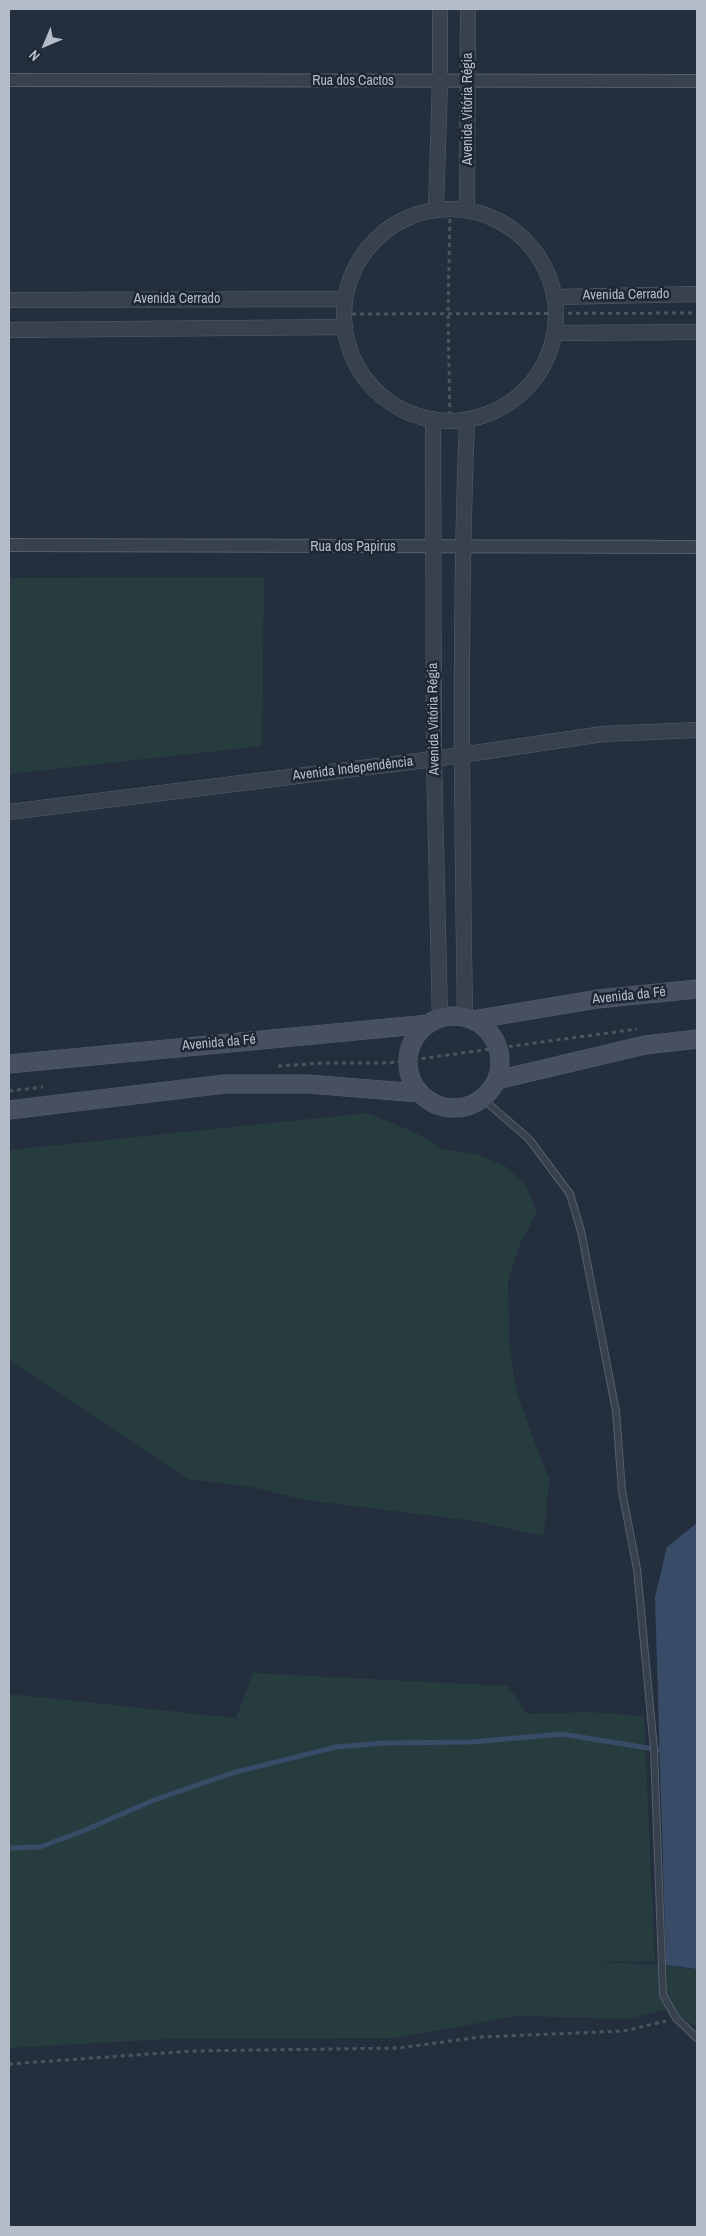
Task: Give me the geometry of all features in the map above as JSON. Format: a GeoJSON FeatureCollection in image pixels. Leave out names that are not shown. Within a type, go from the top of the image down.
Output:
{"type":"FeatureCollection","features":[{"type":"Feature","properties":{"kind":"main road","name":"Avenida da Fé"},"geometry":{"type":"LineString","coordinates":[[9,1064],[468,1019],[598,998],[697,989]]}},
{"type":"Feature","properties":{"kind":"main road"},"geometry":{"type":"LineString","coordinates":[[435,1021],[419,1032],[412,1043],[408,1061],[412,1081],[419,1093],[430,1102],[443,1107],[457,1108],[471,1106],[483,1099],[497,1080],[500,1069],[498,1048],[491,1035],[468,1019]]}},
{"type":"Feature","properties":{"kind":"main road"},"geometry":{"type":"LineString","coordinates":[[497,1080],[645,1045],[697,1039]]}},
{"type":"Feature","properties":{"kind":"main road"},"geometry":{"type":"LineString","coordinates":[[9,1110],[225,1084],[308,1084],[419,1093]]}},
{"type":"Feature","properties":{"kind":"street","name":"Avenida Vitória Régia"},"geometry":{"type":"LineString","coordinates":[[436,209],[440,9]]}},
{"type":"Feature","properties":{"kind":"street","name":"Avenida Vitória Régia"},"geometry":{"type":"LineString","coordinates":[[467,210],[468,9]]}},
{"type":"Feature","properties":{"kind":"street","name":"Rua dos Cactos"},"geometry":{"type":"LineString","coordinates":[[9,80],[697,81]]}},
{"type":"Feature","properties":{"kind":"street"},"geometry":{"type":"LineString","coordinates":[[436,209],[467,210],[498,220],[525,239],[545,265],[556,297],[556,333],[545,364],[526,391],[499,410],[467,420],[433,420],[414,415],[397,406],[374,388],[357,364],[345,327],[345,299],[353,272],[366,249],[386,230],[402,221],[436,209]]}},
{"type":"Feature","properties":{"kind":"street","name":"Avenida Cerrado"},"geometry":{"type":"LineString","coordinates":[[556,297],[697,294]]}},
{"type":"Feature","properties":{"kind":"street","name":"Avenida Cerrado"},"geometry":{"type":"LineString","coordinates":[[9,300],[345,299]]}},
{"type":"Feature","properties":{"kind":"street"},"geometry":{"type":"LineString","coordinates":[[9,330],[345,327]]}},
{"type":"Feature","properties":{"kind":"street"},"geometry":{"type":"LineString","coordinates":[[556,333],[697,332]]}},
{"type":"Feature","properties":{"kind":"street","name":"Avenida Vitória Régia"},"geometry":{"type":"LineString","coordinates":[[433,420],[435,1021]]}},
{"type":"Feature","properties":{"kind":"street","name":"Avenida Vitória Régia"},"geometry":{"type":"LineString","coordinates":[[467,420],[462,548],[461,754],[468,1019]]}},
{"type":"Feature","properties":{"kind":"street","name":"Rua dos Papirus"},"geometry":{"type":"LineString","coordinates":[[9,545],[432,548],[697,547]]}},
{"type":"Feature","properties":{"kind":"street","name":"Avenida Independência"},"geometry":{"type":"LineString","coordinates":[[9,812],[434,759],[603,734],[697,730]]}},
{"type":"Feature","properties":{"kind":"lane"},"geometry":{"type":"LineString","coordinates":[[483,1099],[529,1138],[570,1194],[581,1231],[616,1411],[622,1491],[637,1569],[654,1749],[663,1995],[676,2018],[697,2038]]}},
{"type":"Feature","properties":{"kind":"path"},"geometry":{"type":"LineString","coordinates":[[275,1066],[322,1063],[389,1063],[638,1028]]}},
{"type":"Feature","properties":{"kind":"path"},"geometry":{"type":"LineString","coordinates":[[9,1091],[47,1087]]}},
{"type":"Feature","properties":{"kind":"path"},"geometry":{"type":"LineString","coordinates":[[9,2064],[192,2050],[400,2048],[480,2037],[624,2031],[676,2018]]}},
{"type":"Feature","properties":{"kind":"green space"},"geometry":{"type":"Polygon","coordinates":[[[264,577],[262,746],[9,774],[9,578],[264,577]]]}},
{"type":"Feature","properties":{"kind":"green space"},"geometry":{"type":"Polygon","coordinates":[[[368,1113],[418,1134],[443,1149],[477,1154],[505,1166],[526,1185],[537,1213],[521,1241],[508,1281],[509,1339],[516,1391],[549,1480],[544,1536],[473,1521],[305,1500],[251,1487],[188,1479],[9,1360],[9,1150],[368,1113]]]}},
{"type":"Feature","properties":{"kind":"green space"},"geometry":{"type":"Polygon","coordinates":[[[253,1673],[508,1686],[527,1714],[588,1712],[644,1716],[655,1961],[596,1962],[666,1965],[666,1987],[667,1966],[697,1970],[697,2027],[666,2009],[631,2019],[517,2016],[396,2038],[170,2039],[9,2048],[9,1694],[236,1718],[253,1673]]]}},
{"type":"Feature","properties":{"kind":"water"},"geometry":{"type":"Polygon","coordinates":[[[697,1523],[697,1969],[666,1965],[655,1597],[667,1547],[697,1523]]]}},
{"type":"Feature","properties":{"kind":"waterway"},"geometry":{"type":"LineString","coordinates":[[9,1848],[40,1847],[83,1831],[154,1800],[232,1773],[336,1747],[384,1743],[472,1742],[562,1734],[660,1750]]}}]}
